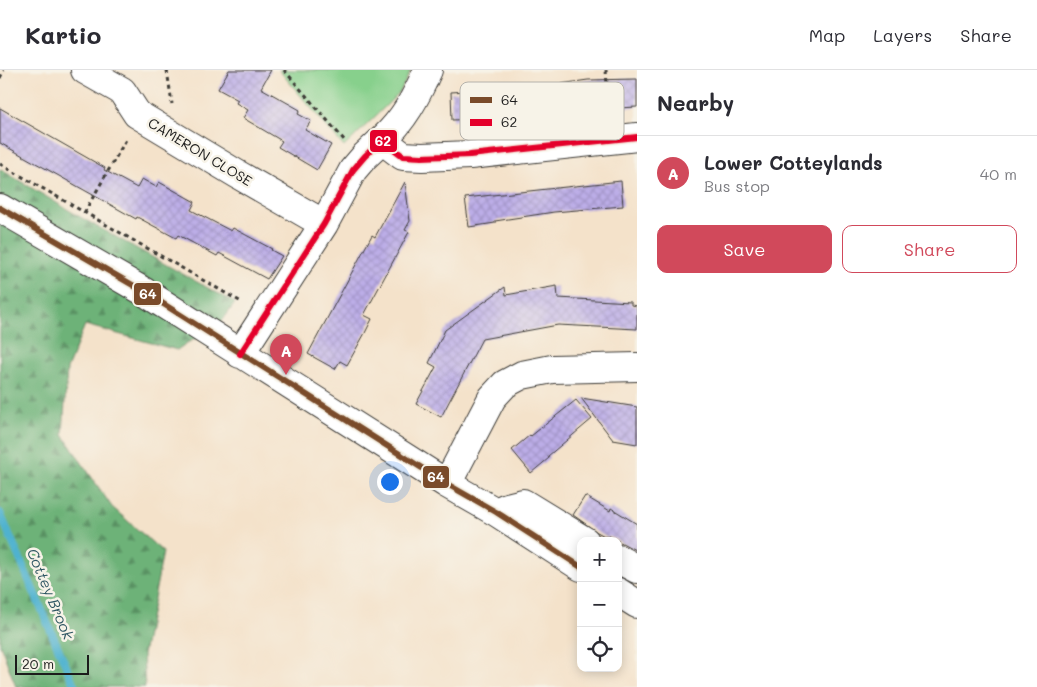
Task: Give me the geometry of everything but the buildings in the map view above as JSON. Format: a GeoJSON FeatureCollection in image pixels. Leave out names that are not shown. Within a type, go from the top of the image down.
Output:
{"type":"FeatureCollection","features":[{"type":"Feature","properties":{"kind":"street","name":"CAMERON CLOSE"},"geometry":{"type":"LineString","coordinates":[[85,70],[122,91],[140,116],[324,224]]}},
{"type":"Feature","properties":{"kind":"street"},"geometry":{"type":"LineString","coordinates":[[240,354],[324,224],[354,170],[360,161],[396,127],[411,107],[428,70]]}},
{"type":"Feature","properties":{"kind":"street"},"geometry":{"type":"LineString","coordinates":[[382,140],[403,156],[422,157],[470,155],[606,140]]}},
{"type":"Feature","properties":{"kind":"street"},"geometry":{"type":"LineString","coordinates":[[0,208],[143,291],[240,354],[447,484],[496,512],[577,564]]}},
{"type":"Feature","properties":{"kind":"street"},"geometry":{"type":"LineString","coordinates":[[447,484],[492,398],[505,384],[522,375],[552,369],[637,367]]}},
{"type":"Feature","properties":{"kind":"street"},"geometry":{"type":"LineString","coordinates":[[496,512],[523,503],[578,537]]}},
{"type":"Feature","properties":{"kind":"street"},"geometry":{"type":"LineString","coordinates":[[622,561],[637,569]]}},
{"type":"Feature","properties":{"kind":"street"},"geometry":{"type":"LineString","coordinates":[[622,595],[637,604]]}},
{"type":"Feature","properties":{"kind":"path"},"geometry":{"type":"LineString","coordinates":[[0,78],[4,70]]}},
{"type":"Feature","properties":{"kind":"path"},"geometry":{"type":"LineString","coordinates":[[284,70],[360,161]]}},
{"type":"Feature","properties":{"kind":"path"},"geometry":{"type":"LineString","coordinates":[[84,213],[140,116]]}},
{"type":"Feature","properties":{"kind":"path"},"geometry":{"type":"LineString","coordinates":[[0,164],[266,316]]}},
{"type":"Feature","properties":{"kind":"green space"},"geometry":{"type":"Polygon","coordinates":[[[279,70],[411,70],[400,92],[344,147],[279,70]]]}},
{"type":"Feature","properties":{"kind":"green space"},"geometry":{"type":"Polygon","coordinates":[[[0,169],[82,218],[235,303],[218,327],[177,350],[85,325],[67,369],[63,435],[112,507],[163,552],[143,655],[145,687],[16,687],[0,644],[0,169]]]}},
{"type":"Feature","properties":{"kind":"waterway","name":"Cottey Brook"},"geometry":{"type":"LineString","coordinates":[[0,513],[75,687]]}},
{"type":"Feature","properties":{"kind":"transit line","name":"62"},"geometry":{"type":"LineString","coordinates":[[624,138],[637,137]]}},
{"type":"Feature","properties":{"kind":"transit line","name":"62"},"geometry":{"type":"LineString","coordinates":[[240,354],[324,224],[353,170],[382,140],[403,156],[422,157],[470,155],[609,140]]}},
{"type":"Feature","properties":{"kind":"transit line","name":"64"},"geometry":{"type":"LineString","coordinates":[[0,208],[143,291],[577,564]]}},
{"type":"Feature","properties":{"kind":"place","name":"Lower Cotteylands"},"geometry":{"type":"Point","coordinates":[286,375]}}]}
